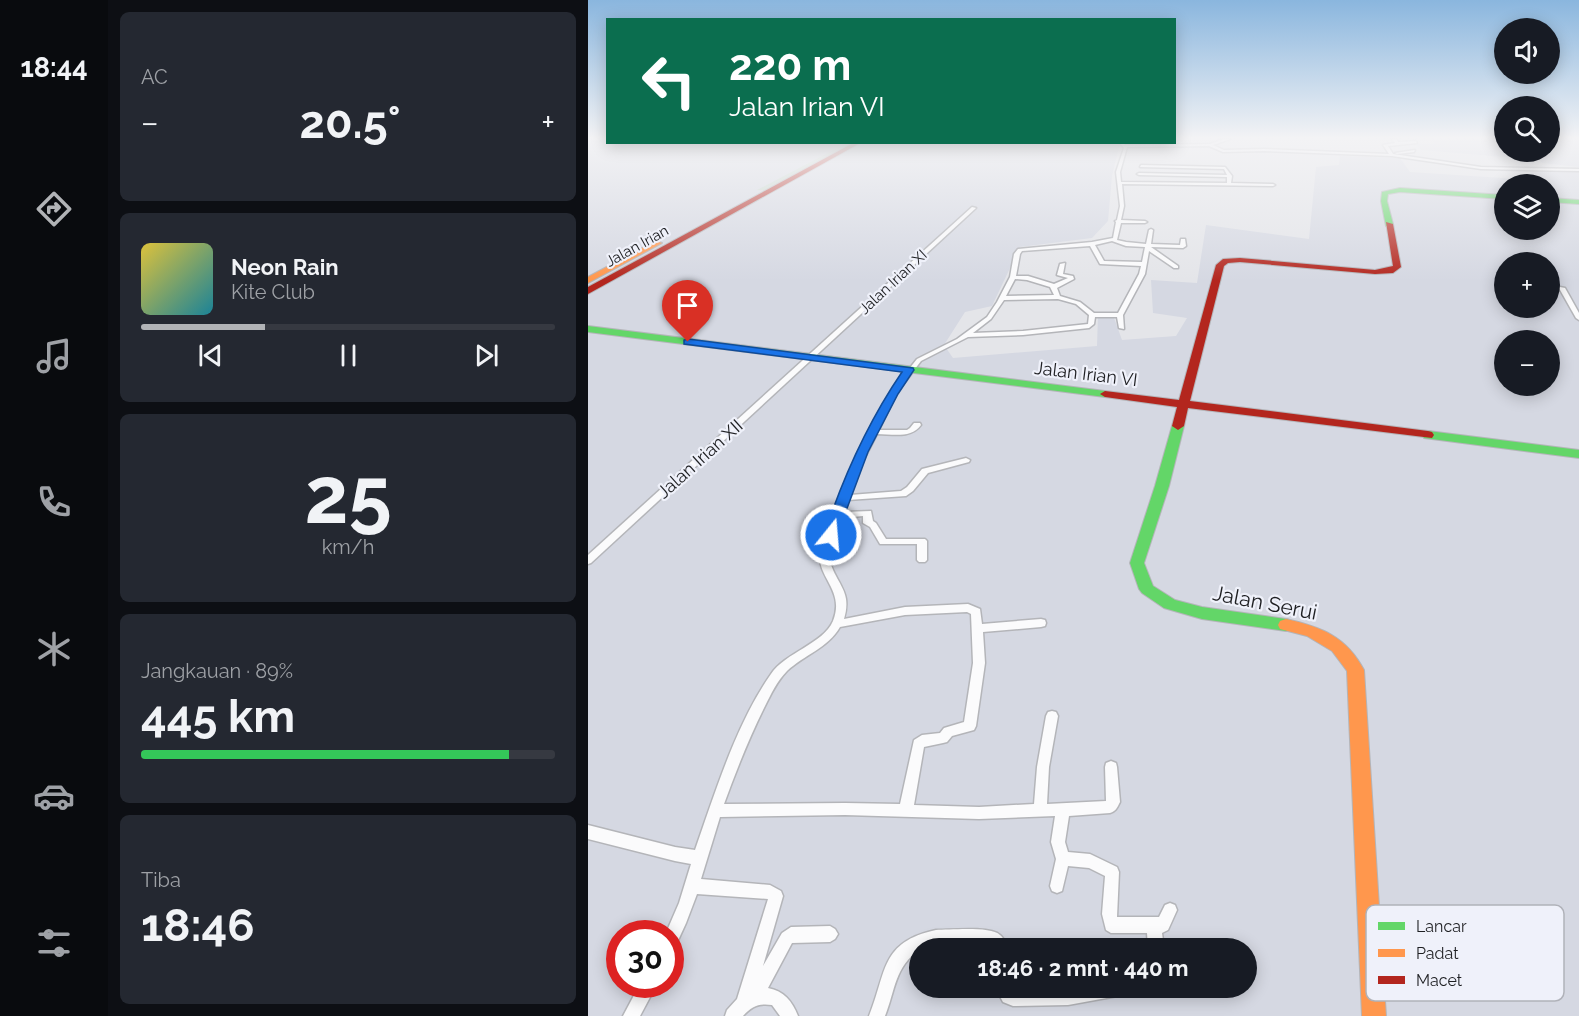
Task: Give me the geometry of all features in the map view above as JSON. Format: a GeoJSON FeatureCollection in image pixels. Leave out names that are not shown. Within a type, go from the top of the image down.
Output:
{"type":"FeatureCollection","features":[{"type":"Feature","properties":{"kind":"street","name":"Jalan Irian"},"geometry":{"type":"LineString","coordinates":[[588,291],[772,186]]}},
{"type":"Feature","properties":{"kind":"street","name":"Jalan Irian"},"geometry":{"type":"LineString","coordinates":[[588,280],[773,186]]}},
{"type":"Feature","properties":{"kind":"street"},"geometry":{"type":"LineString","coordinates":[[1113,240],[1117,237],[1122,206],[1119,186]]}},
{"type":"Feature","properties":{"kind":"street","name":"Jalan Serui"},"geometry":{"type":"LineString","coordinates":[[1368,905],[1355,670],[1348,655],[1332,641],[1310,631],[1171,605],[1148,590],[1138,573],[1137,563],[1162,486],[1222,263],[1240,260],[1375,272],[1390,271],[1397,267],[1384,201],[1385,192],[1396,190],[1494,196]]}},
{"type":"Feature","properties":{"kind":"street"},"geometry":{"type":"LineString","coordinates":[[1560,201],[1579,202]]}},
{"type":"Feature","properties":{"kind":"street","name":"Jalan Irian XI"},"geometry":{"type":"LineString","coordinates":[[812,357],[974,208]]}},
{"type":"Feature","properties":{"kind":"street"},"geometry":{"type":"LineString","coordinates":[[1118,221],[1145,222]]}},
{"type":"Feature","properties":{"kind":"street"},"geometry":{"type":"LineString","coordinates":[[1122,328],[1120,315],[1140,279],[1151,230]]}},
{"type":"Feature","properties":{"kind":"street"},"geometry":{"type":"LineString","coordinates":[[837,624],[841,601],[835,578],[825,558],[843,498],[872,432],[909,370],[922,357],[968,335],[989,318],[1003,298],[1013,277],[1020,250],[1113,240],[1149,247],[1179,247],[1182,246],[1183,240]]}},
{"type":"Feature","properties":{"kind":"street"},"geometry":{"type":"LineString","coordinates":[[1092,244],[1102,263],[1142,264]]}},
{"type":"Feature","properties":{"kind":"street"},"geometry":{"type":"LineString","coordinates":[[1149,247],[1176,267]]}},
{"type":"Feature","properties":{"kind":"street"},"geometry":{"type":"LineString","coordinates":[[1053,287],[1071,279],[1071,277],[1060,275],[1063,264]]}},
{"type":"Feature","properties":{"kind":"street"},"geometry":{"type":"LineString","coordinates":[[1013,277],[1028,278],[1053,287],[1058,297]]}},
{"type":"Feature","properties":{"kind":"street"},"geometry":{"type":"LineString","coordinates":[[1562,288],[1579,318]]}},
{"type":"Feature","properties":{"kind":"street"},"geometry":{"type":"LineString","coordinates":[[1003,298],[1058,297],[1078,303],[1092,315],[1120,315]]}},
{"type":"Feature","properties":{"kind":"street"},"geometry":{"type":"LineString","coordinates":[[968,335],[1023,333],[1089,326],[1092,315]]}},
{"type":"Feature","properties":{"kind":"street","name":"Jalan Irian VI"},"geometry":{"type":"LineString","coordinates":[[588,329],[1579,454]]}},
{"type":"Feature","properties":{"kind":"street","name":"Jalan Irian XII"},"geometry":{"type":"LineString","coordinates":[[588,561],[812,357]]}},
{"type":"Feature","properties":{"kind":"street"},"geometry":{"type":"LineString","coordinates":[[872,432],[910,432],[917,425]]}},
{"type":"Feature","properties":{"kind":"street"},"geometry":{"type":"LineString","coordinates":[[843,498],[906,493],[925,471],[966,460]]}},
{"type":"Feature","properties":{"kind":"street"},"geometry":{"type":"LineString","coordinates":[[838,515],[867,513],[868,523],[873,525],[883,542],[922,541],[922,560]]}},
{"type":"Feature","properties":{"kind":"street"},"geometry":{"type":"LineString","coordinates":[[679,920],[745,737],[775,677],[784,667],[812,647],[837,624],[904,611],[974,609],[978,628],[979,663],[970,726],[948,732],[943,738],[922,741],[918,744],[906,810]]}},
{"type":"Feature","properties":{"kind":"street"},"geometry":{"type":"LineString","coordinates":[[978,628],[1041,622]]}},
{"type":"Feature","properties":{"kind":"street"},"geometry":{"type":"LineString","coordinates":[[1040,811],[1043,767],[1052,716]]}},
{"type":"Feature","properties":{"kind":"street"},"geometry":{"type":"LineString","coordinates":[[718,811],[906,810],[979,813],[1063,811],[1112,805],[1114,798],[1111,767]]}},
{"type":"Feature","properties":{"kind":"street"},"geometry":{"type":"LineString","coordinates":[[1057,886],[1063,859],[1058,842],[1063,811]]}},
{"type":"Feature","properties":{"kind":"street"},"geometry":{"type":"LineString","coordinates":[[588,832],[700,858]]}},
{"type":"Feature","properties":{"kind":"street"},"geometry":{"type":"LineString","coordinates":[[1063,859],[1090,861],[1112,872],[1109,914],[1111,925],[1163,925],[1170,910]]}},
{"type":"Feature","properties":{"kind":"street"},"geometry":{"type":"LineString","coordinates":[[692,886],[770,892],[776,896],[749,1000]]}},
{"type":"Feature","properties":{"kind":"street"},"geometry":{"type":"LineString","coordinates":[[1154,925],[1155,938]]}},
{"type":"Feature","properties":{"kind":"street"},"geometry":{"type":"LineString","coordinates":[[733,1016],[749,1000],[787,938],[792,935],[831,934]]}},
{"type":"Feature","properties":{"kind":"street"},"geometry":{"type":"LineString","coordinates":[[877,1016],[894,964],[909,948]]}},
{"type":"Feature","properties":{"kind":"street"},"geometry":{"type":"LineString","coordinates":[[749,1000],[763,995],[777,998],[790,1016]]}},
{"type":"Feature","properties":{"kind":"street"},"geometry":{"type":"LineString","coordinates":[[631,1016],[642,998]]}},
{"type":"Feature","properties":{"kind":"street","name":"Jalan Serui"},"geometry":{"type":"LineString","coordinates":[[1373,1001],[1374,1016]]}},
{"type":"Feature","properties":{"kind":"shaded area"},"geometry":{"type":"Polygon","coordinates":[[[588,186],[1111,186],[1108,221],[1092,238],[1020,247],[992,306],[965,312],[944,345],[953,358],[1097,346],[1098,315],[1113,315],[1122,340],[1176,336],[1187,318],[1153,313],[1151,280],[1197,283],[1206,225],[1309,239],[1314,186],[1494,186],[1494,240],[1560,240],[1560,186],[1579,186],[1579,1016],[588,1016],[588,186]]]}},
{"type":"Feature","properties":{"kind":"green space"},"geometry":{"type":"Polygon","coordinates":[[[764,186],[780,186],[771,191],[757,190],[764,186]]]}},
{"type":"Feature","properties":{"kind":"traffic: fast"},"geometry":{"type":"LineString","coordinates":[[1389,224],[1384,201],[1385,192],[1400,190],[1494,196]]}},
{"type":"Feature","properties":{"kind":"traffic: fast"},"geometry":{"type":"LineString","coordinates":[[1560,201],[1579,202]]}},
{"type":"Feature","properties":{"kind":"traffic: fast"},"geometry":{"type":"LineString","coordinates":[[588,329],[1105,394]]}},
{"type":"Feature","properties":{"kind":"traffic: fast"},"geometry":{"type":"LineString","coordinates":[[1178,426],[1162,486],[1137,563],[1147,589],[1170,604],[1202,613],[1286,625]]}},
{"type":"Feature","properties":{"kind":"traffic: fast"},"geometry":{"type":"LineString","coordinates":[[1428,435],[1579,454]]}},
{"type":"Feature","properties":{"kind":"traffic: slow"},"geometry":{"type":"LineString","coordinates":[[588,280],[658,243]]}},
{"type":"Feature","properties":{"kind":"traffic: slow"},"geometry":{"type":"LineString","coordinates":[[1286,625],[1311,631],[1338,646],[1355,670],[1368,905]]}},
{"type":"Feature","properties":{"kind":"traffic: slow"},"geometry":{"type":"LineString","coordinates":[[1373,1001],[1374,1016]]}},
{"type":"Feature","properties":{"kind":"traffic: jam"},"geometry":{"type":"LineString","coordinates":[[588,291],[779,186]]}},
{"type":"Feature","properties":{"kind":"traffic: jam"},"geometry":{"type":"LineString","coordinates":[[1178,426],[1220,265],[1226,261],[1240,260],[1375,272],[1390,271],[1397,267],[1389,224]]}},
{"type":"Feature","properties":{"kind":"traffic: jam"},"geometry":{"type":"LineString","coordinates":[[1105,394],[1428,435]]}},
{"type":"Feature","properties":{"kind":"route"},"geometry":{"type":"LineString","coordinates":[[688,342],[909,370],[893,394],[862,452],[831,535]]}}]}
